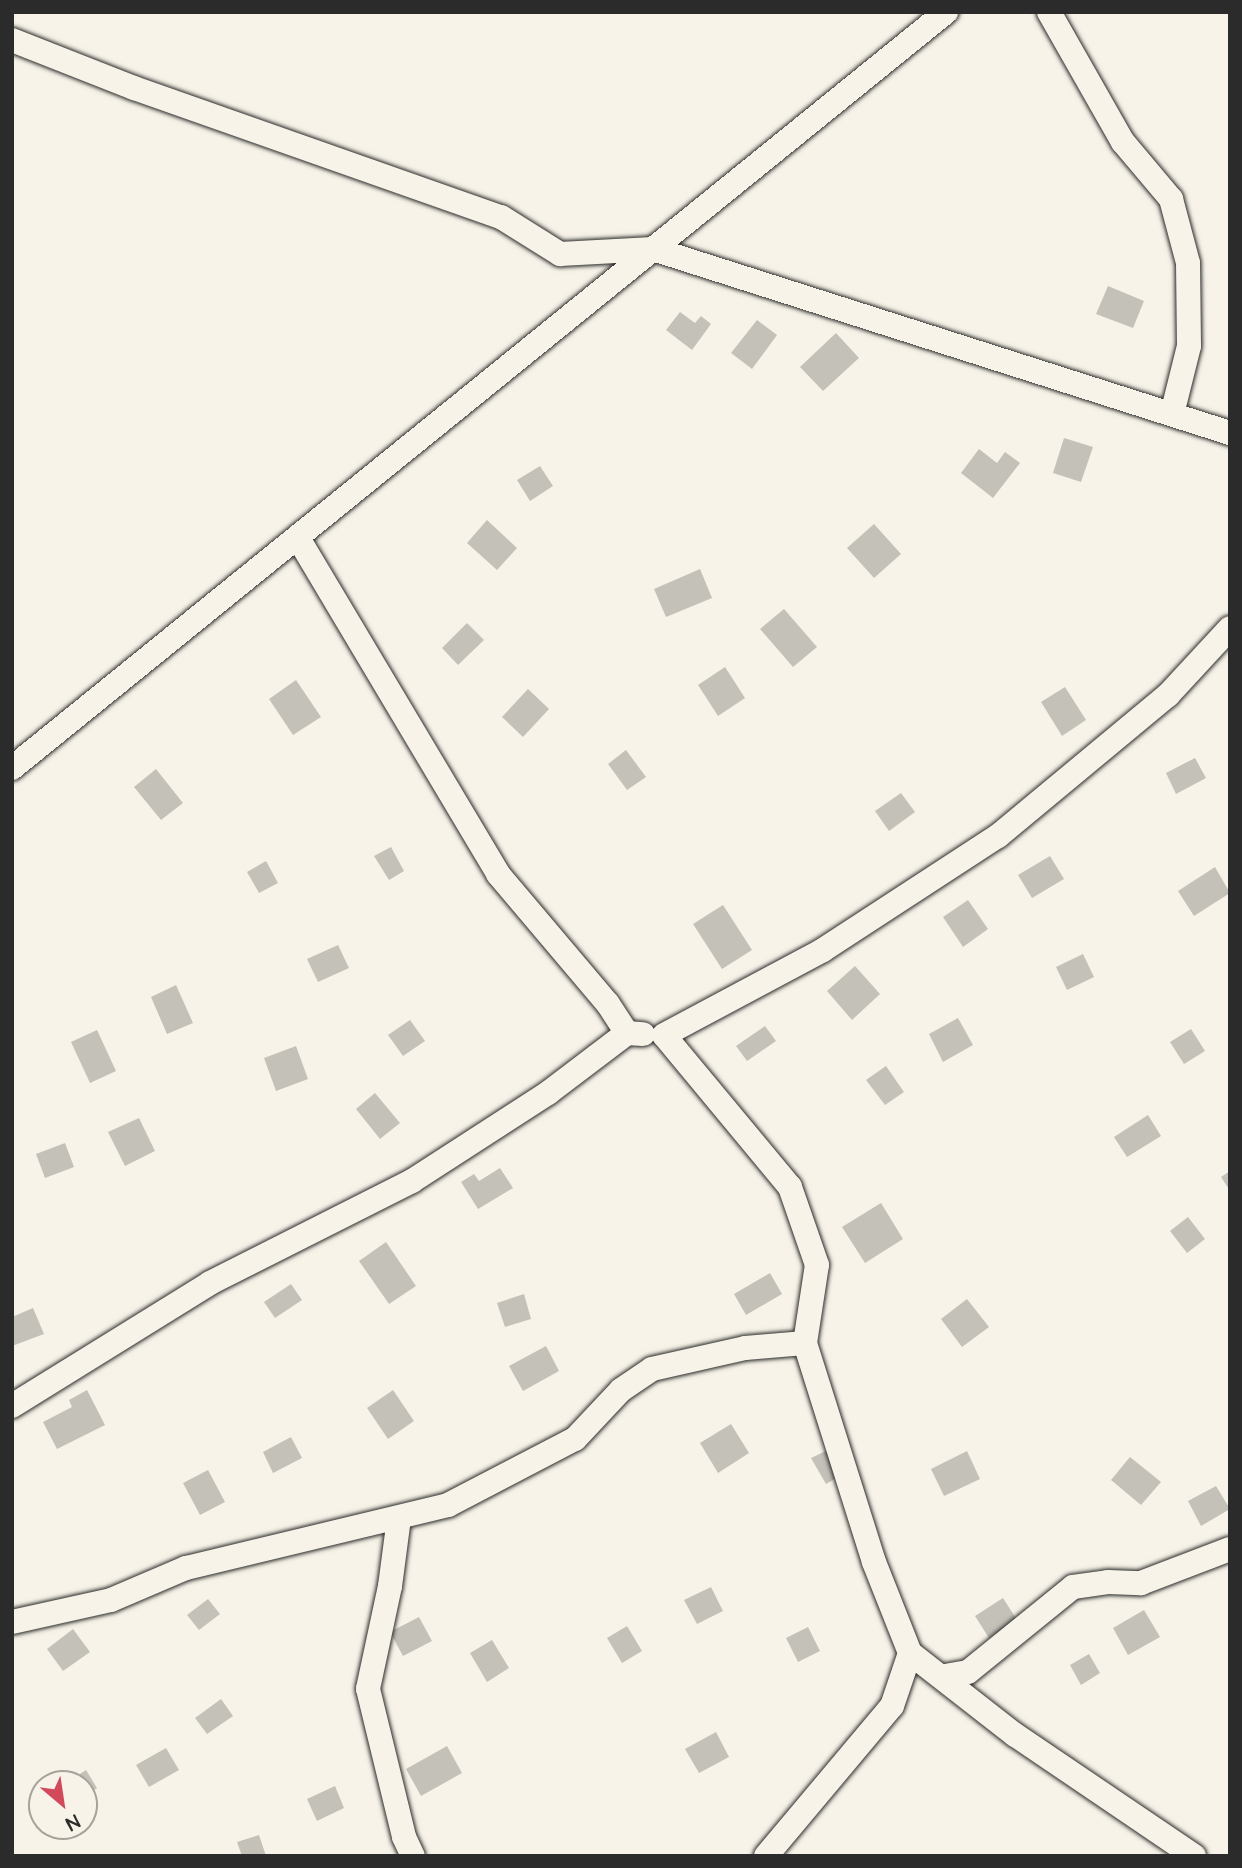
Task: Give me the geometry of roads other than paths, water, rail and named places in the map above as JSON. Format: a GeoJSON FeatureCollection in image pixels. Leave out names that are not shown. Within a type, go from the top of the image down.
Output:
{"type":"FeatureCollection","features":[{"type":"Feature","properties":{"kind":"street"},"geometry":{"type":"LineString","coordinates":[[12,768],[946,12]]}},
{"type":"Feature","properties":{"kind":"street"},"geometry":{"type":"LineString","coordinates":[[1049,12],[1123,142],[1171,198],[1188,263],[1189,346],[1172,414]]}},
{"type":"Feature","properties":{"kind":"street"},"geometry":{"type":"LineString","coordinates":[[12,40],[134,88],[501,217],[560,254],[653,249],[1230,433]]}},
{"type":"Feature","properties":{"kind":"street"},"geometry":{"type":"LineString","coordinates":[[298,538],[498,874],[599,993],[627,1033]]}},
{"type":"Feature","properties":{"kind":"street"},"geometry":{"type":"LineString","coordinates":[[12,1406],[210,1283],[412,1181],[548,1093],[627,1033],[664,1035],[822,950],[998,836],[1168,695],[1230,628]]}},
{"type":"Feature","properties":{"kind":"street"},"geometry":{"type":"LineString","coordinates":[[664,1035],[790,1187],[817,1265],[805,1343],[874,1562],[911,1653],[945,1676],[1015,1735],[1194,1856]]}},
{"type":"Feature","properties":{"kind":"street"},"geometry":{"type":"LineString","coordinates":[[12,1622],[111,1600],[186,1568],[448,1505],[575,1439],[621,1391],[652,1369],[745,1348],[805,1343]]}},
{"type":"Feature","properties":{"kind":"street"},"geometry":{"type":"LineString","coordinates":[[399,1518],[390,1586],[368,1689],[404,1837],[413,1856]]}},
{"type":"Feature","properties":{"kind":"street"},"geometry":{"type":"LineString","coordinates":[[945,1676],[968,1672],[1073,1587],[1108,1582],[1141,1583],[1230,1549]]}},
{"type":"Feature","properties":{"kind":"street"},"geometry":{"type":"LineString","coordinates":[[766,1856],[892,1706],[911,1653]]}}]}
